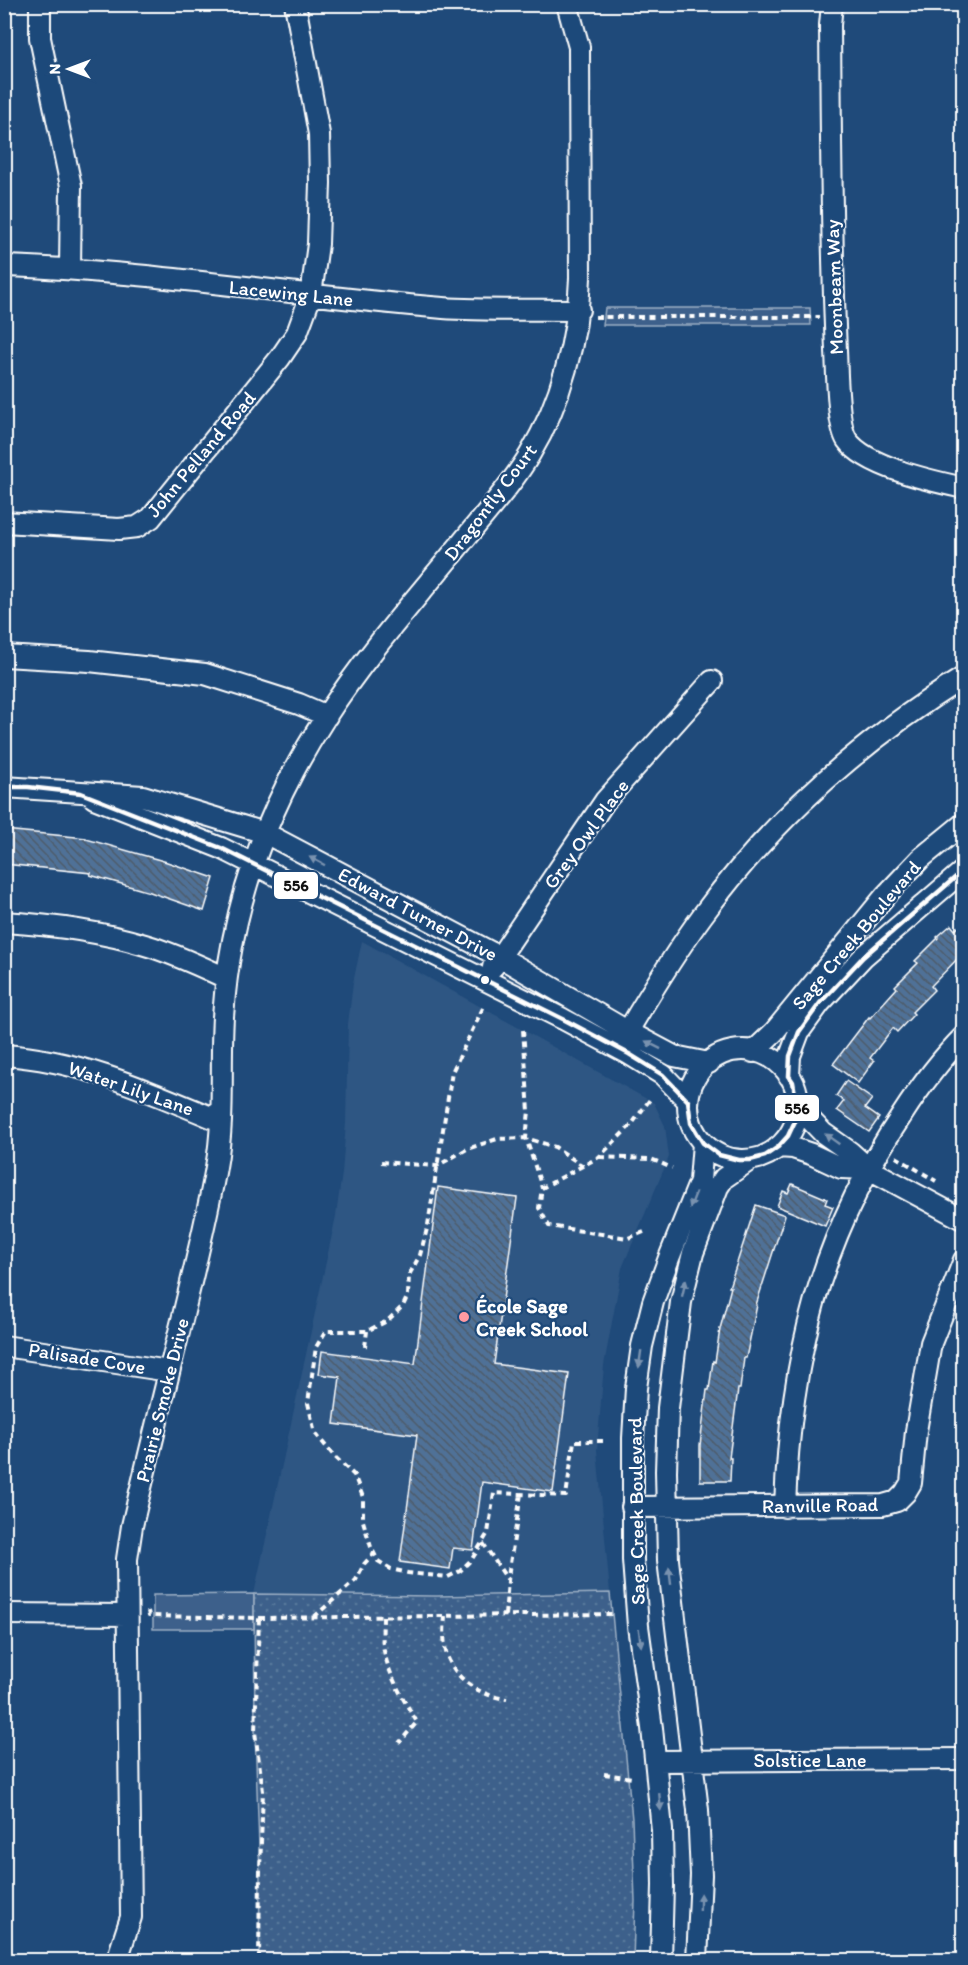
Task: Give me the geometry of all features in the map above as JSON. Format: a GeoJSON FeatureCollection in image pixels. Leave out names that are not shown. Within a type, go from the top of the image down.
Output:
{"type":"FeatureCollection","features":[{"type":"Feature","properties":{"kind":"street"},"geometry":{"type":"LineString","coordinates":[[40,4],[39,38],[71,186],[70,269]]}},
{"type":"Feature","properties":{"kind":"street","name":"John Pelland Road"},"geometry":{"type":"LineString","coordinates":[[4,522],[119,529],[137,527],[151,518],[280,358],[297,333],[310,295],[318,244],[320,183],[319,134],[295,4]]}},
{"type":"Feature","properties":{"kind":"street","name":"Dragonfly Court"},"geometry":{"type":"LineString","coordinates":[[259,847],[279,799],[327,716],[370,653],[501,494],[531,453],[555,402],[579,310],[579,47],[567,4]]}},
{"type":"Feature","properties":{"kind":"street","name":"Moonbeam Way"},"geometry":{"type":"LineString","coordinates":[[832,4],[830,25],[831,237],[838,401],[846,438],[855,449],[903,472],[963,488]]}},
{"type":"Feature","properties":{"kind":"street","name":"Lacewing Lane"},"geometry":{"type":"LineString","coordinates":[[4,266],[70,269],[446,308],[579,310]]}},
{"type":"Feature","properties":{"kind":"street"},"geometry":{"type":"LineString","coordinates":[[4,656],[89,661],[205,674],[289,700],[327,716]]}},
{"type":"Feature","properties":{"kind":"street"},"geometry":{"type":"LineString","coordinates":[[623,1040],[672,959],[703,914],[765,840],[852,758],[910,712],[963,677]]}},
{"type":"Feature","properties":{"kind":"street","name":"Grey Owl Place"},"geometry":{"type":"LineString","coordinates":[[496,962],[605,801],[712,681]]}},
{"type":"Feature","properties":{"kind":"street","name":"Edward Turner Drive"},"geometry":{"type":"LineString","coordinates":[[4,787],[143,796],[259,847],[496,962],[623,1040],[663,1075],[688,1101]]}},
{"type":"Feature","properties":{"kind":"street","name":"Edward Turner Drive"},"geometry":{"type":"LineString","coordinates":[[81,793],[221,848],[259,847],[623,1040],[674,1056],[709,1063]]}},
{"type":"Feature","properties":{"kind":"street","name":"Sage Creek Boulevard"},"geometry":{"type":"LineString","coordinates":[[753,1052],[774,1032],[885,896],[920,860],[963,823]]}},
{"type":"Feature","properties":{"kind":"street","name":"Prairie Smoke Drive"},"geometry":{"type":"LineString","coordinates":[[117,1960],[131,1917],[127,1559],[132,1526],[206,1219],[217,1162],[226,978],[236,922],[259,847]]}},
{"type":"Feature","properties":{"kind":"street","name":"Sage Creek Boulevard"},"geometry":{"type":"LineString","coordinates":[[789,1076],[790,1056],[799,1032],[820,1004],[862,957],[963,870]]}},
{"type":"Feature","properties":{"kind":"street"},"geometry":{"type":"LineString","coordinates":[[4,921],[66,927],[146,945],[226,978]]}},
{"type":"Feature","properties":{"kind":"street"},"geometry":{"type":"LineString","coordinates":[[785,1507],[791,1416],[797,1374],[823,1270],[848,1210],[884,1141],[921,1087],[963,1036]]}},
{"type":"Feature","properties":{"kind":"street"},"geometry":{"type":"LineString","coordinates":[[753,1052],[774,1060],[789,1076],[793,1083],[797,1106],[792,1128],[778,1147],[765,1156],[739,1160],[719,1155],[703,1143],[691,1123],[688,1101],[694,1080],[709,1063],[725,1053],[753,1052]]}},
{"type":"Feature","properties":{"kind":"street","name":"Water Lily Lane"},"geometry":{"type":"LineString","coordinates":[[4,1055],[67,1064],[103,1075],[220,1121]]}},
{"type":"Feature","properties":{"kind":"street"},"geometry":{"type":"LineString","coordinates":[[797,1106],[823,1133],[869,1169],[963,1220]]}},
{"type":"Feature","properties":{"kind":"street","name":"Sage Creek Boulevard"},"geometry":{"type":"LineString","coordinates":[[661,1960],[662,1830],[656,1761],[638,1626],[633,1560],[633,1438],[636,1388],[642,1346],[661,1280],[700,1181],[703,1143]]}},
{"type":"Feature","properties":{"kind":"street"},"geometry":{"type":"LineString","coordinates":[[778,1147],[793,1148],[811,1154],[841,1168],[869,1169]]}},
{"type":"Feature","properties":{"kind":"street","name":"Sage Creek Boulevard"},"geometry":{"type":"LineString","coordinates":[[697,1960],[700,1875],[698,1810],[668,1560],[666,1507],[668,1408],[681,1302],[690,1263],[715,1193],[724,1178],[750,1160]]}},
{"type":"Feature","properties":{"kind":"street","name":"Ranville Road"},"geometry":{"type":"LineString","coordinates":[[632,1507],[883,1505],[897,1500],[906,1493],[911,1483],[916,1431],[932,1343],[963,1260]]}},
{"type":"Feature","properties":{"kind":"street","name":"Palisade Cove"},"geometry":{"type":"LineString","coordinates":[[4,1346],[169,1371]]}},
{"type":"Feature","properties":{"kind":"street"},"geometry":{"type":"LineString","coordinates":[[4,1614],[127,1608]]}},
{"type":"Feature","properties":{"kind":"street","name":"Solstice Lane"},"geometry":{"type":"LineString","coordinates":[[656,1761],[963,1760]]}},
{"type":"Feature","properties":{"kind":"path"},"geometry":{"type":"LineString","coordinates":[[579,310],[592,316],[834,317]]}},
{"type":"Feature","properties":{"kind":"path"},"geometry":{"type":"LineString","coordinates":[[483,1008],[452,1072],[428,1225],[420,1255],[409,1275],[408,1294],[403,1306],[387,1322],[367,1331],[326,1331],[316,1347],[308,1403],[315,1433],[354,1475],[363,1497],[363,1521],[378,1561],[391,1569],[448,1578],[460,1571],[472,1559],[488,1533],[494,1493],[566,1496],[574,1441],[607,1441]]}},
{"type":"Feature","properties":{"kind":"path"},"geometry":{"type":"LineString","coordinates":[[523,1030],[529,1111],[526,1138],[542,1188],[539,1208],[549,1226],[628,1238],[644,1232]]}},
{"type":"Feature","properties":{"kind":"path"},"geometry":{"type":"LineString","coordinates":[[542,1188],[599,1157],[632,1124],[651,1098]]}},
{"type":"Feature","properties":{"kind":"path"},"geometry":{"type":"LineString","coordinates":[[381,1162],[437,1166],[467,1149],[497,1138],[526,1138],[555,1147],[583,1166]]}},
{"type":"Feature","properties":{"kind":"path"},"geometry":{"type":"LineString","coordinates":[[599,1157],[651,1159],[672,1168]]}},
{"type":"Feature","properties":{"kind":"path"},"geometry":{"type":"LineString","coordinates":[[365,1347],[367,1331]]}},
{"type":"Feature","properties":{"kind":"path"},"geometry":{"type":"LineString","coordinates":[[505,1616],[521,1494]]}},
{"type":"Feature","properties":{"kind":"path"},"geometry":{"type":"LineString","coordinates":[[483,1542],[508,1581]]}},
{"type":"Feature","properties":{"kind":"path"},"geometry":{"type":"LineString","coordinates":[[313,1617],[356,1580],[364,1564],[374,1553]]}},
{"type":"Feature","properties":{"kind":"path"},"geometry":{"type":"LineString","coordinates":[[127,1608],[142,1603],[149,1616],[259,1618],[614,1614]]}},
{"type":"Feature","properties":{"kind":"path"},"geometry":{"type":"LineString","coordinates":[[445,1616],[448,1657],[455,1669],[478,1692],[507,1699]]}},
{"type":"Feature","properties":{"kind":"path"},"geometry":{"type":"LineString","coordinates":[[383,1617],[383,1646],[390,1670],[417,1722],[399,1743]]}},
{"type":"Feature","properties":{"kind":"path"},"geometry":{"type":"LineString","coordinates":[[259,1618],[255,1732],[263,1791],[259,1960]]}},
{"type":"Feature","properties":{"kind":"path"},"geometry":{"type":"LineString","coordinates":[[604,1774],[632,1778]]}},
{"type":"Feature","properties":{"kind":"shaded area"},"geometry":{"type":"Polygon","coordinates":[[[605,308],[810,308],[811,325],[603,325],[605,308]]]}},
{"type":"Feature","properties":{"kind":"shaded area","name":"École Sage Creek School"},"geometry":{"type":"Polygon","coordinates":[[[362,941],[654,1103],[665,1126],[669,1157],[622,1268],[604,1365],[597,1450],[610,1593],[254,1594],[336,1216],[346,1123],[348,1024],[353,983],[362,941]]]}},
{"type":"Feature","properties":{"kind":"shaded area"},"geometry":{"type":"Polygon","coordinates":[[[610,1593],[632,1819],[635,1901],[633,1960],[259,1960],[260,1876],[255,1732],[254,1594],[436,1596],[610,1593]]]}},
{"type":"Feature","properties":{"kind":"shaded area"},"geometry":{"type":"Polygon","coordinates":[[[254,1594],[254,1629],[153,1629],[153,1595],[254,1594]]]}},
{"type":"Feature","properties":{"kind":"building"},"geometry":{"type":"Polygon","coordinates":[[[4,830],[86,838],[214,878],[204,911],[150,892],[90,875],[91,873],[4,864],[4,830]]]}},
{"type":"Feature","properties":{"kind":"building"},"geometry":{"type":"Polygon","coordinates":[[[963,923],[963,953],[931,986],[934,990],[912,1012],[914,1014],[897,1032],[893,1028],[870,1058],[874,1061],[858,1083],[833,1064],[869,1017],[897,988],[895,986],[918,963],[915,961],[937,937],[951,925],[955,930],[963,923]]]}},
{"type":"Feature","properties":{"kind":"building"},"geometry":{"type":"Polygon","coordinates":[[[846,1081],[872,1099],[865,1108],[879,1118],[869,1132],[837,1110],[844,1101],[836,1096],[846,1081]]]}},
{"type":"Feature","properties":{"kind":"building"},"geometry":{"type":"Polygon","coordinates":[[[792,1184],[827,1199],[825,1204],[833,1207],[825,1226],[777,1206],[783,1191],[788,1193],[792,1184]]]}},
{"type":"Feature","properties":{"kind":"building"},"geometry":{"type":"Polygon","coordinates":[[[438,1187],[517,1198],[494,1364],[569,1374],[553,1492],[482,1482],[473,1550],[453,1548],[450,1569],[400,1562],[417,1435],[334,1424],[340,1377],[319,1374],[322,1351],[415,1364],[438,1187]]]}},
{"type":"Feature","properties":{"kind":"building"},"geometry":{"type":"Polygon","coordinates":[[[756,1205],[785,1215],[756,1305],[746,1358],[744,1358],[729,1458],[731,1458],[730,1481],[700,1481],[700,1445],[707,1390],[709,1390],[713,1361],[715,1362],[720,1329],[731,1287],[729,1287],[756,1205]]]}},
{"type":"Feature","properties":{"kind":"transit line","name":"556"},"geometry":{"type":"LineString","coordinates":[[4,787],[28,787],[81,793],[221,848],[563,1019],[663,1075],[688,1101],[691,1123],[703,1143],[719,1155],[739,1160],[765,1156],[788,1136],[795,1121],[797,1106],[793,1082],[789,1076],[790,1056],[799,1032],[820,1003],[863,957],[964,870]]}},
{"type":"Feature","properties":{"kind":"place","name":"École Sage Creek School"},"geometry":{"type":"Point","coordinates":[464,1317]}}]}
